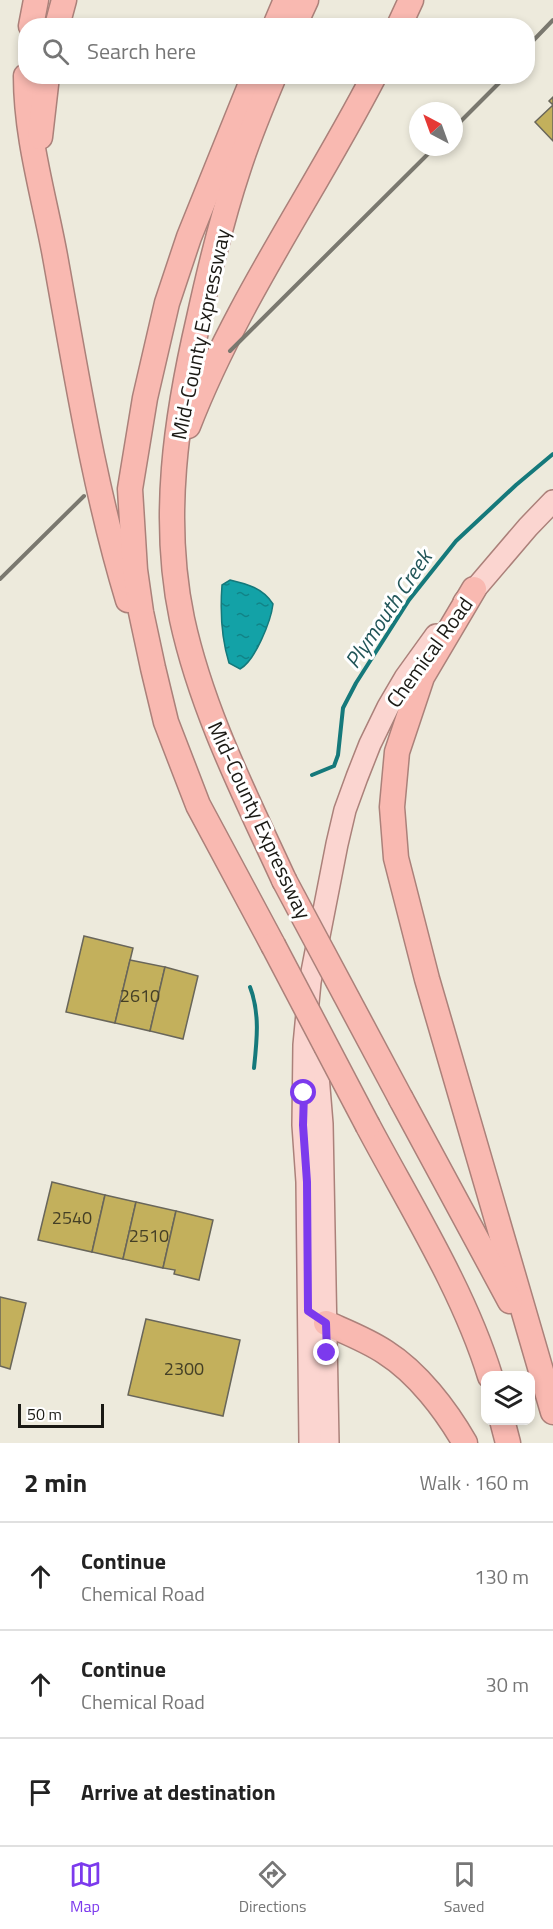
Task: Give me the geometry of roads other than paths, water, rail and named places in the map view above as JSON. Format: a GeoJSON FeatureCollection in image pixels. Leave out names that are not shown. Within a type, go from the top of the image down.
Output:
{"type":"FeatureCollection","features":[{"type":"Feature","properties":{"kind":"highway"},"geometry":{"type":"LineString","coordinates":[[33,18],[36,0]]}},
{"type":"Feature","properties":{"kind":"highway"},"geometry":{"type":"LineString","coordinates":[[59,18],[64,0]]}},
{"type":"Feature","properties":{"kind":"highway"},"geometry":{"type":"LineString","coordinates":[[283,17],[306,0]]}},
{"type":"Feature","properties":{"kind":"highway"},"geometry":{"type":"LineString","coordinates":[[403,18],[411,0]]}},
{"type":"Feature","properties":{"kind":"highway"},"geometry":{"type":"LineString","coordinates":[[26,84],[29,128],[53,244],[88,442],[115,556],[130,608],[153,668]]}},
{"type":"Feature","properties":{"kind":"highway"},"geometry":{"type":"LineString","coordinates":[[43,198],[39,157],[46,84]]}},
{"type":"Feature","properties":{"kind":"highway","name":"Mid-County Expressway"},"geometry":{"type":"LineString","coordinates":[[251,84],[189,237],[167,303],[145,398],[130,489],[135,570],[153,668],[166,722],[198,805],[437,1254],[478,1341],[488,1371]]}},
{"type":"Feature","properties":{"kind":"highway","name":"Mid-County Expressway"},"geometry":{"type":"LineString","coordinates":[[271,84],[238,168],[211,265],[180,406],[173,473],[173,532],[182,617],[192,658],[234,773],[284,880],[514,1308],[553,1414]]}},
{"type":"Feature","properties":{"kind":"highway"},"geometry":{"type":"LineString","coordinates":[[173,473],[191,418],[224,342],[333,153],[370,84]]}},
{"type":"Feature","properties":{"kind":"highway"},"geometry":{"type":"LineString","coordinates":[[474,589],[422,677],[397,752],[392,807],[396,858],[427,979],[553,1414]]}},
{"type":"Feature","properties":{"kind":"highway"},"geometry":{"type":"LineString","coordinates":[[314,1322],[387,1352],[449,1415],[465,1443]]}},
{"type":"Feature","properties":{"kind":"highway"},"geometry":{"type":"LineString","coordinates":[[503,1425],[508,1443]]}},
{"type":"Feature","properties":{"kind":"main road","name":"Chemical Road"},"geometry":{"type":"LineString","coordinates":[[310,1443],[322,1124],[317,1064],[318,1002],[327,895],[345,810],[370,744],[405,678],[428,645],[474,589],[528,526],[553,501]]}},
{"type":"Feature","properties":{"kind":"main road","name":"Chemical Road"},"geometry":{"type":"LineString","coordinates":[[314,1322],[328,1443]]}},
{"type":"Feature","properties":{"kind":"water"},"geometry":{"type":"Polygon","coordinates":[[[230,580],[259,590],[273,604],[257,649],[246,665],[240,669],[229,663],[223,634],[222,585],[230,580]]]}},
{"type":"Feature","properties":{"kind":"waterway","name":"Plymouth Creek"},"geometry":{"type":"LineString","coordinates":[[312,775],[334,766],[338,755],[343,708],[356,683],[409,600],[456,541],[553,454]]}},
{"type":"Feature","properties":{"kind":"waterway","name":"Plymouth Creek"},"geometry":{"type":"LineString","coordinates":[[250,987],[255,1007],[257,1037],[254,1068]]}},
{"type":"Feature","properties":{"kind":"railway"},"geometry":{"type":"LineString","coordinates":[[535,39],[553,20]]}},
{"type":"Feature","properties":{"kind":"railway"},"geometry":{"type":"LineString","coordinates":[[463,119],[498,84]]}},
{"type":"Feature","properties":{"kind":"railway"},"geometry":{"type":"LineString","coordinates":[[230,351],[426,156]]}},
{"type":"Feature","properties":{"kind":"railway"},"geometry":{"type":"LineString","coordinates":[[0,579],[84,496]]}}]}
